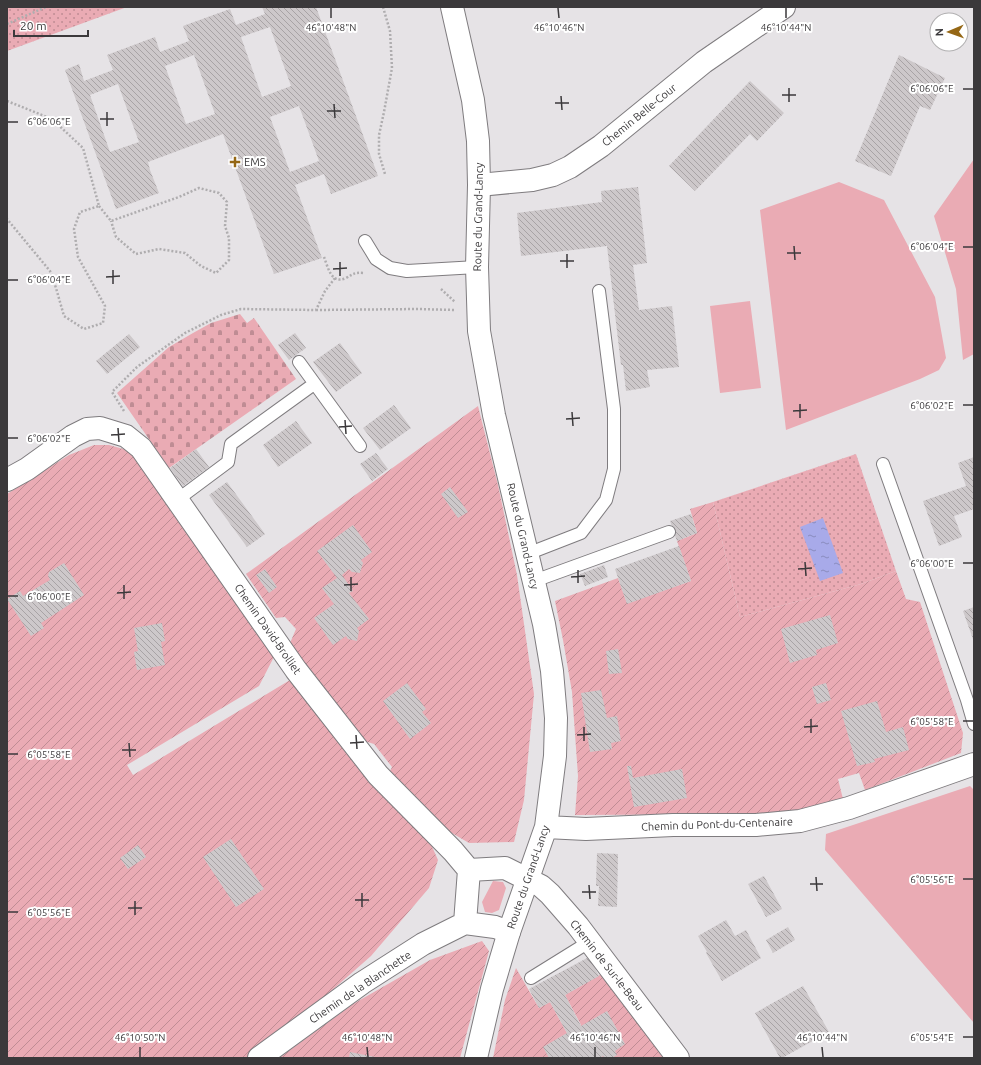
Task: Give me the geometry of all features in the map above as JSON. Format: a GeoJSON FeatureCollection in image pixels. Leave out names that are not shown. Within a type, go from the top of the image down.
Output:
{"type":"FeatureCollection","features":[{"type":"Feature","properties":{"kind":"street","name":"Route du Grand-Lancy"},"geometry":{"type":"LineString","coordinates":[[452,7],[473,100],[478,141],[478,331],[494,415],[544,624],[552,671],[556,718],[555,756],[546,827],[509,932],[492,989],[476,1058]]}},
{"type":"Feature","properties":{"kind":"street","name":"Chemin Belle-Cour"},"geometry":{"type":"LineString","coordinates":[[479,185],[532,180],[552,175],[570,167],[601,146],[704,62],[784,7]]}},
{"type":"Feature","properties":{"kind":"street","name":"Chemin David-Brolliet"},"geometry":{"type":"LineString","coordinates":[[7,480],[27,469],[73,436],[87,429],[100,428],[126,436],[141,448],[296,670],[378,775],[453,850],[469,870]]}},
{"type":"Feature","properties":{"kind":"street","name":"Chemin du Pont-du-Centenaire"},"geometry":{"type":"LineString","coordinates":[[546,827],[586,829],[673,825],[756,825],[800,821],[849,808],[974,764]]}},
{"type":"Feature","properties":{"kind":"street"},"geometry":{"type":"LineString","coordinates":[[509,932],[495,927],[465,923],[469,870],[505,868],[528,880]]}},
{"type":"Feature","properties":{"kind":"street","name":"Chemin de Sur-le-Beau"},"geometry":{"type":"LineString","coordinates":[[528,880],[541,886],[550,894],[578,926],[678,1058]]}},
{"type":"Feature","properties":{"kind":"street","name":"Chemin de la Blanchette"},"geometry":{"type":"LineString","coordinates":[[260,1058],[362,983],[423,944],[465,923]]}},
{"type":"Feature","properties":{"kind":"lane"},"geometry":{"type":"LineString","coordinates":[[365,241],[376,259],[390,268],[407,271],[477,267]]}},
{"type":"Feature","properties":{"kind":"lane"},"geometry":{"type":"LineString","coordinates":[[527,554],[581,533],[606,500],[614,469],[614,409],[599,291]]}},
{"type":"Feature","properties":{"kind":"lane"},"geometry":{"type":"LineString","coordinates":[[299,362],[360,446]]}},
{"type":"Feature","properties":{"kind":"lane"},"geometry":{"type":"LineString","coordinates":[[177,500],[228,462],[232,444],[314,384]]}},
{"type":"Feature","properties":{"kind":"lane"},"geometry":{"type":"LineString","coordinates":[[883,464],[967,700],[974,724]]}},
{"type":"Feature","properties":{"kind":"lane"},"geometry":{"type":"LineString","coordinates":[[534,581],[669,532]]}},
{"type":"Feature","properties":{"kind":"lane"},"geometry":{"type":"LineString","coordinates":[[531,978],[589,942]]}},
{"type":"Feature","properties":{"kind":"path"},"geometry":{"type":"LineString","coordinates":[[7,24],[46,7]]}},
{"type":"Feature","properties":{"kind":"path"},"geometry":{"type":"LineString","coordinates":[[383,7],[390,31],[392,68],[379,135],[379,154],[385,174]]}},
{"type":"Feature","properties":{"kind":"path"},"geometry":{"type":"LineString","coordinates":[[7,101],[52,119],[83,148],[100,206],[112,221],[116,237],[136,254],[159,249],[185,253],[201,266],[216,272],[229,260],[229,238],[226,226],[227,202],[219,192],[199,188],[179,197],[112,221]]}},
{"type":"Feature","properties":{"kind":"path"},"geometry":{"type":"LineString","coordinates":[[7,219],[50,271],[64,316],[84,329],[103,323],[105,306],[78,257],[74,229],[80,212],[100,206]]}},
{"type":"Feature","properties":{"kind":"path"},"geometry":{"type":"LineString","coordinates":[[316,310],[325,292],[335,278]]}},
{"type":"Feature","properties":{"kind":"path"},"geometry":{"type":"LineString","coordinates":[[126,436],[136,428],[112,392],[137,367],[185,333],[221,315],[242,310],[418,309],[462,311]]}},
{"type":"Feature","properties":{"kind":"green space"},"geometry":{"type":"Polygon","coordinates":[[[7,7],[127,7],[7,51],[7,7]]]}},
{"type":"Feature","properties":{"kind":"green space"},"geometry":{"type":"Polygon","coordinates":[[[974,159],[974,354],[963,360],[956,289],[934,216],[974,159]]]}},
{"type":"Feature","properties":{"kind":"green space"},"geometry":{"type":"Polygon","coordinates":[[[839,182],[884,200],[935,297],[946,358],[939,370],[920,379],[786,430],[760,210],[839,182]]]}},
{"type":"Feature","properties":{"kind":"green space"},"geometry":{"type":"Polygon","coordinates":[[[750,301],[761,388],[720,393],[710,306],[750,301]]]}},
{"type":"Feature","properties":{"kind":"green space"},"geometry":{"type":"Polygon","coordinates":[[[240,314],[247,323],[254,318],[296,379],[169,468],[117,393],[169,347],[211,323],[240,314]]]}},
{"type":"Feature","properties":{"kind":"green space"},"geometry":{"type":"Polygon","coordinates":[[[478,406],[498,485],[517,575],[534,694],[524,800],[514,842],[469,843],[445,829],[389,773],[392,767],[374,744],[358,739],[290,643],[296,629],[285,617],[276,618],[246,574],[478,406]]]}},
{"type":"Feature","properties":{"kind":"green space"},"geometry":{"type":"Polygon","coordinates":[[[94,445],[109,445],[127,450],[160,484],[276,653],[259,686],[127,765],[133,775],[290,680],[348,754],[426,833],[438,860],[429,888],[371,956],[322,999],[247,1058],[7,1058],[7,494],[69,455],[94,445]]]}},
{"type":"Feature","properties":{"kind":"green space"},"geometry":{"type":"Polygon","coordinates":[[[856,454],[896,571],[861,584],[740,617],[713,502],[856,454]]]}},
{"type":"Feature","properties":{"kind":"green space"},"geometry":{"type":"Polygon","coordinates":[[[713,502],[740,617],[861,584],[896,571],[906,599],[920,602],[963,733],[961,753],[865,790],[859,773],[838,779],[843,799],[786,814],[575,815],[578,776],[572,692],[555,601],[618,578],[627,603],[691,581],[677,541],[697,533],[690,509],[713,502]]]}},
{"type":"Feature","properties":{"kind":"green space"},"geometry":{"type":"Polygon","coordinates":[[[970,786],[974,790],[974,1023],[825,850],[826,834],[970,786]]]}},
{"type":"Feature","properties":{"kind":"green space"},"geometry":{"type":"Polygon","coordinates":[[[493,881],[503,882],[506,888],[499,910],[492,913],[485,912],[482,902],[493,881]]]}},
{"type":"Feature","properties":{"kind":"green space"},"geometry":{"type":"Polygon","coordinates":[[[482,941],[489,951],[460,1058],[279,1058],[353,1004],[430,960],[482,941]]]}},
{"type":"Feature","properties":{"kind":"green space"},"geometry":{"type":"Polygon","coordinates":[[[516,968],[539,1008],[550,1002],[567,1033],[581,1025],[565,995],[605,972],[670,1058],[493,1058],[505,1000],[516,968]]]}},
{"type":"Feature","properties":{"kind":"water"},"geometry":{"type":"Polygon","coordinates":[[[823,518],[843,573],[820,581],[800,527],[823,518]]]}},
{"type":"Feature","properties":{"kind":"building"},"geometry":{"type":"Polygon","coordinates":[[[262,7],[316,7],[378,176],[331,194],[324,174],[295,185],[322,258],[274,274],[223,134],[148,162],[159,193],[116,209],[65,70],[79,64],[84,81],[113,70],[107,55],[155,37],[160,52],[189,41],[183,26],[230,9],[236,25],[265,14],[262,7]],[[270,27],[241,37],[262,97],[291,86],[270,27]],[[194,55],[165,66],[186,124],[215,114],[194,55]],[[118,84],[90,95],[110,152],[139,142],[118,84]],[[299,106],[270,117],[290,172],[319,161],[299,106]]]}},
{"type":"Feature","properties":{"kind":"building"},"geometry":{"type":"Polygon","coordinates":[[[899,55],[945,78],[930,110],[920,106],[891,176],[855,161],[899,55]]]}},
{"type":"Feature","properties":{"kind":"building"},"geometry":{"type":"Polygon","coordinates":[[[750,81],[784,113],[757,141],[750,134],[695,191],[669,166],[750,81]]]}},
{"type":"Feature","properties":{"kind":"building"},"geometry":{"type":"Polygon","coordinates":[[[638,187],[647,263],[633,265],[639,310],[672,306],[679,367],[647,370],[650,387],[626,391],[623,365],[621,365],[607,246],[521,256],[517,213],[602,202],[601,191],[638,187]]]}},
{"type":"Feature","properties":{"kind":"building"},"geometry":{"type":"Polygon","coordinates":[[[295,333],[306,348],[289,360],[278,345],[295,333]]]}},
{"type":"Feature","properties":{"kind":"building"},"geometry":{"type":"Polygon","coordinates":[[[129,334],[140,347],[107,374],[96,361],[129,334]]]}},
{"type":"Feature","properties":{"kind":"building"},"geometry":{"type":"Polygon","coordinates":[[[340,343],[362,373],[336,392],[313,362],[340,343]]]}},
{"type":"Feature","properties":{"kind":"building"},"geometry":{"type":"Polygon","coordinates":[[[394,405],[411,428],[380,450],[363,428],[394,405]]]}},
{"type":"Feature","properties":{"kind":"building"},"geometry":{"type":"Polygon","coordinates":[[[296,421],[312,443],[278,467],[263,445],[296,421]]]}},
{"type":"Feature","properties":{"kind":"building"},"geometry":{"type":"Polygon","coordinates":[[[196,449],[209,467],[183,486],[170,468],[196,449]]]}},
{"type":"Feature","properties":{"kind":"building"},"geometry":{"type":"Polygon","coordinates":[[[376,453],[388,469],[372,481],[360,464],[376,453]]]}},
{"type":"Feature","properties":{"kind":"building"},"geometry":{"type":"Polygon","coordinates":[[[974,457],[974,509],[954,516],[962,537],[939,546],[923,501],[966,486],[958,463],[974,457]]]}},
{"type":"Feature","properties":{"kind":"building"},"geometry":{"type":"Polygon","coordinates":[[[227,482],[265,534],[247,547],[209,495],[227,482]]]}},
{"type":"Feature","properties":{"kind":"building"},"geometry":{"type":"Polygon","coordinates":[[[450,487],[468,512],[458,518],[441,494],[450,487]]]}},
{"type":"Feature","properties":{"kind":"building"},"geometry":{"type":"Polygon","coordinates":[[[691,514],[697,533],[677,541],[670,521],[691,514]]]}},
{"type":"Feature","properties":{"kind":"building"},"geometry":{"type":"Polygon","coordinates":[[[353,525],[372,552],[361,560],[363,563],[360,573],[352,572],[349,569],[342,575],[353,591],[349,593],[369,619],[357,628],[359,631],[357,641],[348,639],[346,636],[333,645],[314,618],[334,604],[322,588],[337,578],[317,551],[353,525]]]}},
{"type":"Feature","properties":{"kind":"building"},"geometry":{"type":"Polygon","coordinates":[[[679,546],[691,581],[627,604],[615,569],[679,546]]]}},
{"type":"Feature","properties":{"kind":"building"},"geometry":{"type":"Polygon","coordinates":[[[64,563],[84,595],[41,623],[44,628],[31,636],[7,599],[20,591],[23,596],[50,580],[48,576],[49,572],[64,563]]]}},
{"type":"Feature","properties":{"kind":"building"},"geometry":{"type":"Polygon","coordinates":[[[604,565],[608,577],[585,586],[580,574],[604,565]]]}},
{"type":"Feature","properties":{"kind":"building"},"geometry":{"type":"Polygon","coordinates":[[[265,569],[277,587],[269,593],[256,575],[265,569]]]}},
{"type":"Feature","properties":{"kind":"building"},"geometry":{"type":"Polygon","coordinates":[[[974,607],[974,642],[963,611],[974,607]]]}},
{"type":"Feature","properties":{"kind":"building"},"geometry":{"type":"Polygon","coordinates":[[[830,615],[838,643],[816,650],[817,655],[790,663],[781,629],[830,615]]]}},
{"type":"Feature","properties":{"kind":"building"},"geometry":{"type":"Polygon","coordinates":[[[162,623],[165,641],[161,642],[165,665],[137,670],[134,652],[138,651],[134,628],[162,623]]]}},
{"type":"Feature","properties":{"kind":"building"},"geometry":{"type":"Polygon","coordinates":[[[618,649],[622,673],[609,674],[606,651],[618,649]]]}},
{"type":"Feature","properties":{"kind":"building"},"geometry":{"type":"Polygon","coordinates":[[[407,683],[426,709],[422,712],[431,723],[410,739],[383,701],[407,683]]]}},
{"type":"Feature","properties":{"kind":"building"},"geometry":{"type":"Polygon","coordinates":[[[826,683],[831,700],[817,704],[812,687],[826,683]]]}},
{"type":"Feature","properties":{"kind":"building"},"geometry":{"type":"Polygon","coordinates":[[[601,690],[607,718],[617,716],[621,741],[611,743],[612,749],[590,752],[581,693],[601,690]]]}},
{"type":"Feature","properties":{"kind":"building"},"geometry":{"type":"Polygon","coordinates":[[[877,701],[886,732],[903,727],[909,750],[874,759],[875,762],[857,766],[841,711],[877,701]]]}},
{"type":"Feature","properties":{"kind":"building"},"geometry":{"type":"Polygon","coordinates":[[[627,766],[631,766],[633,778],[682,769],[687,798],[634,807],[627,766]]]}},
{"type":"Feature","properties":{"kind":"building"},"geometry":{"type":"Polygon","coordinates":[[[231,839],[264,889],[236,907],[203,857],[231,839]]]}},
{"type":"Feature","properties":{"kind":"building"},"geometry":{"type":"Polygon","coordinates":[[[138,845],[146,857],[128,869],[120,858],[138,845]]]}},
{"type":"Feature","properties":{"kind":"building"},"geometry":{"type":"Polygon","coordinates":[[[597,853],[618,854],[617,907],[598,906],[599,886],[596,886],[597,853]]]}},
{"type":"Feature","properties":{"kind":"building"},"geometry":{"type":"Polygon","coordinates":[[[764,876],[782,909],[766,917],[748,884],[764,876]]]}},
{"type":"Feature","properties":{"kind":"building"},"geometry":{"type":"Polygon","coordinates":[[[726,920],[735,936],[746,930],[761,958],[722,981],[698,936],[726,920]]]}},
{"type":"Feature","properties":{"kind":"building"},"geometry":{"type":"Polygon","coordinates":[[[788,927],[795,940],[773,953],[766,940],[788,927]]]}},
{"type":"Feature","properties":{"kind":"building"},"geometry":{"type":"Polygon","coordinates":[[[589,957],[599,976],[565,995],[581,1026],[607,1011],[625,1044],[615,1051],[617,1055],[612,1058],[604,1058],[603,1056],[600,1058],[549,1058],[543,1047],[567,1033],[550,1002],[539,1008],[529,989],[589,957]]]}},
{"type":"Feature","properties":{"kind":"building"},"geometry":{"type":"Polygon","coordinates":[[[803,986],[829,1032],[780,1058],[755,1013],[803,986]]]}},
{"type":"Feature","properties":{"kind":"building"},"geometry":{"type":"Polygon","coordinates":[[[350,1052],[375,1057],[375,1058],[349,1058],[350,1052]]]}},
{"type":"Feature","properties":{"kind":"place","name":"EMS"},"geometry":{"type":"Point","coordinates":[235,162]}}]}
